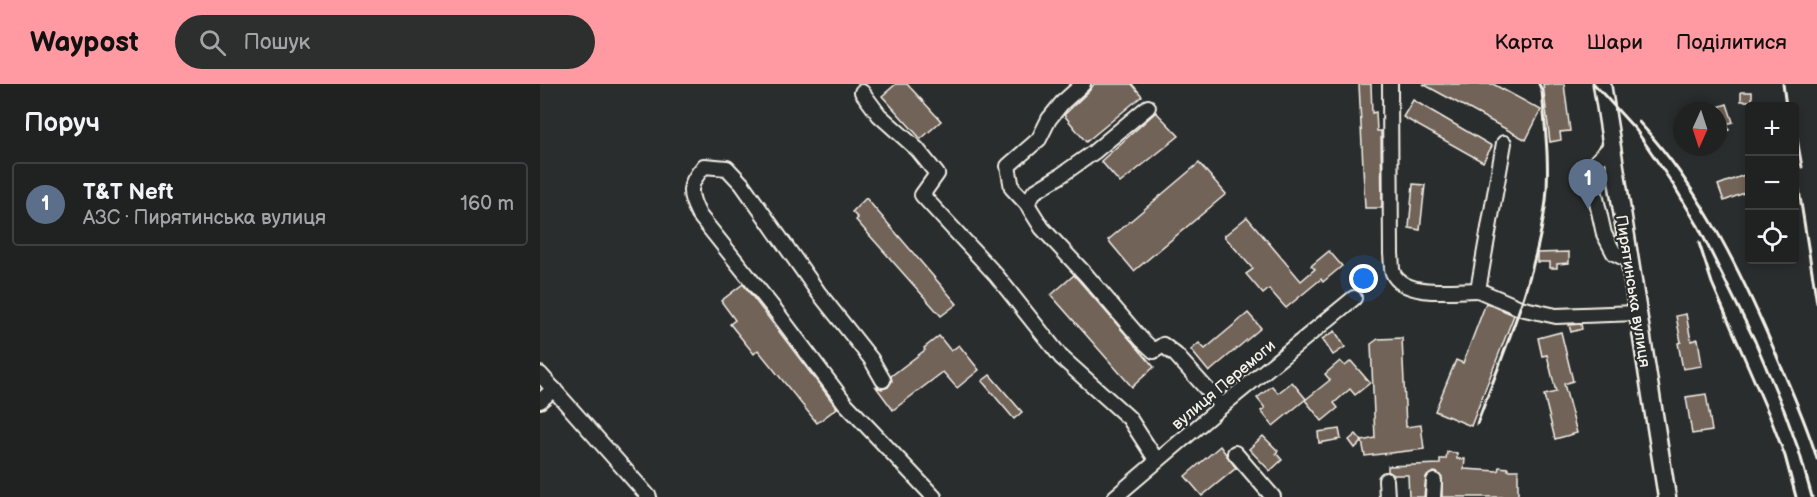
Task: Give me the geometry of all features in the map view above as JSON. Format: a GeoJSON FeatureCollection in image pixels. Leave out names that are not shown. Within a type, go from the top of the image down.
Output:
{"type":"FeatureCollection","features":[{"type":"Feature","properties":{"kind":"main road","name":"Пирятинська вулиця"},"geometry":{"type":"LineString","coordinates":[[1602,84],[1667,497]]}},
{"type":"Feature","properties":{"kind":"street"},"geometry":{"type":"LineString","coordinates":[[1083,84],[1056,111],[1039,139],[1008,166],[1012,188],[1027,204],[1042,228],[1141,339],[1154,351],[1163,345],[1176,355],[1222,406]]}},
{"type":"Feature","properties":{"kind":"street"},"geometry":{"type":"LineString","coordinates":[[1390,84],[1391,254],[1393,273],[1403,286],[1425,291],[1478,290],[1520,308],[1556,316],[1637,313]]}},
{"type":"Feature","properties":{"kind":"street"},"geometry":{"type":"LineString","coordinates":[[862,92],[879,115],[917,149],[937,174],[922,195],[996,275],[1061,357],[1129,418],[1157,461]]}},
{"type":"Feature","properties":{"kind":"street"},"geometry":{"type":"LineString","coordinates":[[1027,204],[1034,192],[1094,152],[1148,107]]}},
{"type":"Feature","properties":{"kind":"street"},"geometry":{"type":"LineString","coordinates":[[1478,290],[1504,143]]}},
{"type":"Feature","properties":{"kind":"street"},"geometry":{"type":"LineString","coordinates":[[1612,145],[1596,162],[1594,189],[1604,234],[1614,253],[1630,261]]}},
{"type":"Feature","properties":{"kind":"street"},"geometry":{"type":"LineString","coordinates":[[883,380],[871,359],[818,292],[742,184],[727,168],[704,166],[693,179],[690,198],[699,216],[775,310],[845,403],[934,497]]}},
{"type":"Feature","properties":{"kind":"street","name":"вулиця Перемоги"},"geometry":{"type":"LineString","coordinates":[[1115,497],[1354,298]]}},
{"type":"Feature","properties":{"kind":"street"},"geometry":{"type":"LineString","coordinates":[[540,374],[649,497]]}},
{"type":"Feature","properties":{"kind":"street"},"geometry":{"type":"LineString","coordinates":[[540,401],[554,389]]}},
{"type":"Feature","properties":{"kind":"street"},"geometry":{"type":"LineString","coordinates":[[1235,453],[1273,497]]}},
{"type":"Feature","properties":{"kind":"street"},"geometry":{"type":"LineString","coordinates":[[1386,480],[1387,497]]}},
{"type":"Feature","properties":{"kind":"street"},"geometry":{"type":"LineString","coordinates":[[1434,481],[1434,497]]}},
{"type":"Feature","properties":{"kind":"building"},"geometry":{"type":"Polygon","coordinates":[[[896,84],[907,84],[941,121],[921,139],[882,96],[896,84]]]}},
{"type":"Feature","properties":{"kind":"building"},"geometry":{"type":"Polygon","coordinates":[[[1094,84],[1132,84],[1142,96],[1086,142],[1064,115],[1094,84]]]}},
{"type":"Feature","properties":{"kind":"building"},"geometry":{"type":"Polygon","coordinates":[[[1359,84],[1371,84],[1372,113],[1376,112],[1377,131],[1381,131],[1382,208],[1365,208],[1359,84]]]}},
{"type":"Feature","properties":{"kind":"building"},"geometry":{"type":"Polygon","coordinates":[[[1423,84],[1493,84],[1541,110],[1526,140],[1423,84]]]}},
{"type":"Feature","properties":{"kind":"building"},"geometry":{"type":"Polygon","coordinates":[[[1543,84],[1564,84],[1570,131],[1560,132],[1561,140],[1550,142],[1543,84]]]}},
{"type":"Feature","properties":{"kind":"building"},"geometry":{"type":"Polygon","coordinates":[[[1741,92],[1752,92],[1752,101],[1741,101],[1741,92]]]}},
{"type":"Feature","properties":{"kind":"building"},"geometry":{"type":"Polygon","coordinates":[[[1413,100],[1492,146],[1483,162],[1403,117],[1413,100]]]}},
{"type":"Feature","properties":{"kind":"building"},"geometry":{"type":"Polygon","coordinates":[[[1727,104],[1733,122],[1727,124],[1727,104]]]}},
{"type":"Feature","properties":{"kind":"building"},"geometry":{"type":"Polygon","coordinates":[[[1156,112],[1179,136],[1120,183],[1101,161],[1156,112]]]}},
{"type":"Feature","properties":{"kind":"building"},"geometry":{"type":"Polygon","coordinates":[[[1199,163],[1226,194],[1134,271],[1108,240],[1199,163]]]}},
{"type":"Feature","properties":{"kind":"building"},"geometry":{"type":"Polygon","coordinates":[[[1745,175],[1745,193],[1724,201],[1718,185],[1745,175]]]}},
{"type":"Feature","properties":{"kind":"building"},"geometry":{"type":"Polygon","coordinates":[[[1413,184],[1425,185],[1420,230],[1409,228],[1413,184]]]}},
{"type":"Feature","properties":{"kind":"building"},"geometry":{"type":"Polygon","coordinates":[[[866,198],[957,304],[941,316],[856,220],[858,218],[852,212],[866,198]]]}},
{"type":"Feature","properties":{"kind":"building"},"geometry":{"type":"Polygon","coordinates":[[[1247,217],[1301,281],[1315,269],[1311,266],[1329,251],[1342,266],[1323,282],[1321,279],[1286,308],[1269,289],[1263,294],[1246,274],[1253,269],[1224,236],[1247,217]]]}},
{"type":"Feature","properties":{"kind":"building"},"geometry":{"type":"Polygon","coordinates":[[[1569,252],[1569,263],[1557,264],[1557,268],[1550,268],[1550,262],[1537,262],[1537,253],[1569,252]]]}},
{"type":"Feature","properties":{"kind":"building"},"geometry":{"type":"Polygon","coordinates":[[[1074,275],[1154,367],[1132,387],[1051,295],[1074,275]]]}},
{"type":"Feature","properties":{"kind":"building"},"geometry":{"type":"Polygon","coordinates":[[[743,284],[837,408],[817,423],[758,350],[754,354],[730,324],[735,320],[721,301],[743,284]]]}},
{"type":"Feature","properties":{"kind":"building"},"geometry":{"type":"Polygon","coordinates":[[[1486,303],[1514,315],[1471,426],[1435,411],[1456,360],[1463,363],[1486,303]]]}},
{"type":"Feature","properties":{"kind":"building"},"geometry":{"type":"Polygon","coordinates":[[[1248,313],[1261,328],[1209,372],[1191,350],[1199,343],[1205,349],[1248,313]]]}},
{"type":"Feature","properties":{"kind":"building"},"geometry":{"type":"Polygon","coordinates":[[[1686,314],[1691,341],[1698,339],[1702,366],[1683,369],[1676,316],[1686,314]]]}},
{"type":"Feature","properties":{"kind":"building"},"geometry":{"type":"Polygon","coordinates":[[[1581,324],[1582,329],[1571,332],[1569,325],[1581,324]]]}},
{"type":"Feature","properties":{"kind":"building"},"geometry":{"type":"Polygon","coordinates":[[[1335,331],[1345,347],[1333,355],[1322,339],[1335,331]]]}},
{"type":"Feature","properties":{"kind":"building"},"geometry":{"type":"Polygon","coordinates":[[[1561,332],[1573,381],[1564,384],[1577,433],[1555,439],[1544,395],[1556,392],[1547,355],[1542,356],[1538,338],[1561,332]]]}},
{"type":"Feature","properties":{"kind":"building"},"geometry":{"type":"Polygon","coordinates":[[[939,336],[951,351],[959,345],[979,370],[957,388],[943,372],[893,410],[876,387],[882,389],[888,387],[892,381],[891,376],[939,336]]]}},
{"type":"Feature","properties":{"kind":"building"},"geometry":{"type":"Polygon","coordinates":[[[1402,338],[1406,427],[1421,425],[1424,449],[1365,456],[1362,441],[1375,438],[1371,344],[1378,339],[1402,338]]]}},
{"type":"Feature","properties":{"kind":"building"},"geometry":{"type":"Polygon","coordinates":[[[1340,361],[1345,366],[1351,361],[1370,383],[1355,395],[1350,389],[1334,403],[1338,408],[1322,421],[1305,400],[1330,380],[1325,374],[1340,361]]]}},
{"type":"Feature","properties":{"kind":"building"},"geometry":{"type":"Polygon","coordinates":[[[990,375],[1022,412],[1014,419],[982,381],[990,375]]]}},
{"type":"Feature","properties":{"kind":"building"},"geometry":{"type":"Polygon","coordinates":[[[1292,382],[1306,399],[1273,426],[1261,411],[1265,408],[1257,398],[1272,386],[1278,393],[1292,382]]]}},
{"type":"Feature","properties":{"kind":"building"},"geometry":{"type":"Polygon","coordinates":[[[1706,394],[1712,431],[1692,434],[1686,397],[1706,394]]]}},
{"type":"Feature","properties":{"kind":"building"},"geometry":{"type":"Polygon","coordinates":[[[1339,429],[1341,439],[1319,443],[1318,432],[1339,429]]]}},
{"type":"Feature","properties":{"kind":"building"},"geometry":{"type":"Polygon","coordinates":[[[1356,434],[1362,441],[1355,448],[1349,440],[1356,434]]]}},
{"type":"Feature","properties":{"kind":"building"},"geometry":{"type":"Polygon","coordinates":[[[1263,436],[1278,451],[1276,453],[1282,460],[1270,471],[1249,449],[1263,436]]]}},
{"type":"Feature","properties":{"kind":"building"},"geometry":{"type":"Polygon","coordinates":[[[1220,446],[1236,468],[1202,496],[1185,476],[1220,446]]]}},
{"type":"Feature","properties":{"kind":"building"},"geometry":{"type":"Polygon","coordinates":[[[1447,452],[1457,453],[1457,459],[1465,459],[1464,469],[1498,471],[1499,467],[1518,470],[1518,497],[1442,497],[1442,478],[1434,472],[1426,477],[1424,497],[1409,497],[1408,475],[1394,475],[1388,471],[1388,466],[1440,464],[1440,459],[1446,459],[1447,452]]]}},
{"type":"Feature","properties":{"kind":"railway"},"geometry":{"type":"LineString","coordinates":[[1477,424],[1518,314],[1541,230],[1546,201],[1547,159],[1542,91],[1539,84]]}},
{"type":"Feature","properties":{"kind":"railway"},"geometry":{"type":"LineString","coordinates":[[1594,84],[1636,130],[1698,226],[1755,341],[1799,451],[1812,497]]}},
{"type":"Feature","properties":{"kind":"railway"},"geometry":{"type":"LineString","coordinates":[[1783,84],[1785,102]]}},
{"type":"Feature","properties":{"kind":"railway"},"geometry":{"type":"LineString","coordinates":[[1639,122],[1683,177],[1703,207],[1737,269],[1800,412],[1817,459]]}},
{"type":"Feature","properties":{"kind":"railway"},"geometry":{"type":"LineString","coordinates":[[1799,150],[1802,167]]}},
{"type":"Feature","properties":{"kind":"railway"},"geometry":{"type":"LineString","coordinates":[[1799,190],[1817,303]]}},
{"type":"Feature","properties":{"kind":"railway"},"geometry":{"type":"LineString","coordinates":[[1699,243],[1712,283],[1785,456],[1796,497]]}},
{"type":"Feature","properties":{"kind":"place","name":"T&T Neft"},"geometry":{"type":"Point","coordinates":[1588,209]}}]}
